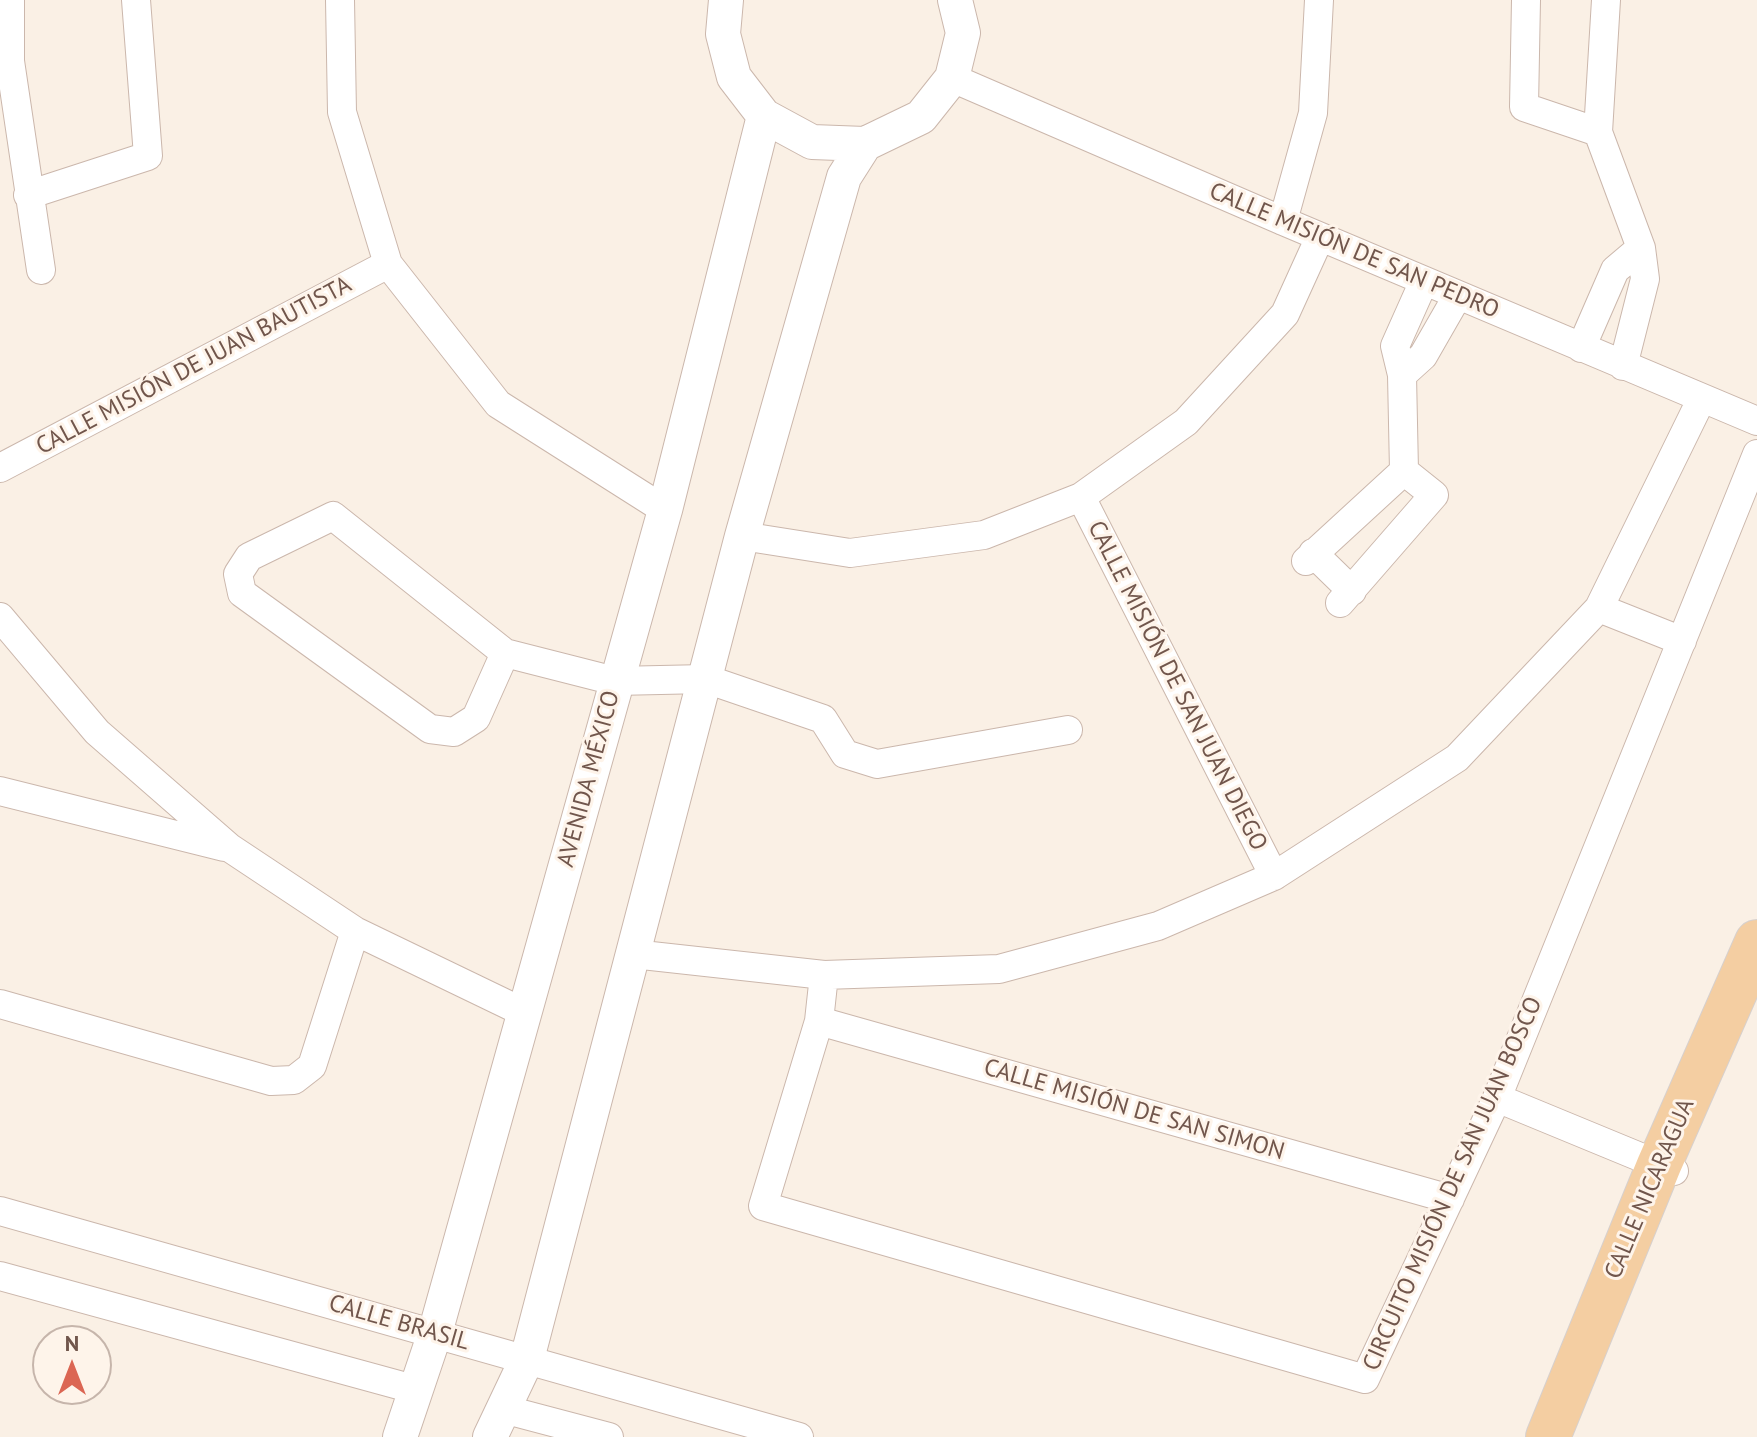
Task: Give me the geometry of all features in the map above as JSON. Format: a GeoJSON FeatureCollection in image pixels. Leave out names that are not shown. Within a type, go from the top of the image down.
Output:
{"type":"FeatureCollection","features":[{"type":"Feature","properties":{"kind":"main road","name":"CALLE NICARAGUA"},"geometry":{"type":"LineString","coordinates":[[1575,1437],[1668,1168],[1757,942]]}},
{"type":"Feature","properties":{"kind":"main road","name":"CALLE NICARAGUA"},"geometry":{"type":"LineString","coordinates":[[1548,1437],[1668,1168],[1757,992]]}},
{"type":"Feature","properties":{"kind":"street"},"geometry":{"type":"LineString","coordinates":[[10,0],[10,61],[41,270]]}},
{"type":"Feature","properties":{"kind":"street"},"geometry":{"type":"LineString","coordinates":[[28,195],[148,156],[136,0]]}},
{"type":"Feature","properties":{"kind":"street"},"geometry":{"type":"LineString","coordinates":[[340,0],[342,112],[388,264],[498,404],[665,510]]}},
{"type":"Feature","properties":{"kind":"street"},"geometry":{"type":"LineString","coordinates":[[726,0],[723,34],[734,77],[764,116],[812,142],[865,144],[921,117],[952,78],[963,33],[955,0]]}},
{"type":"Feature","properties":{"kind":"street"},"geometry":{"type":"LineString","coordinates":[[1283,221],[1313,113],[1319,0]]}},
{"type":"Feature","properties":{"kind":"street"},"geometry":{"type":"LineString","coordinates":[[1526,0],[1524,107],[1598,132]]}},
{"type":"Feature","properties":{"kind":"street"},"geometry":{"type":"LineString","coordinates":[[1606,0],[1598,132],[1641,248],[1645,279],[1623,366]]}},
{"type":"Feature","properties":{"kind":"street","name":"CALLE MISIÓN DE SAN PEDRO"},"geometry":{"type":"LineString","coordinates":[[952,78],[1757,421]]}},
{"type":"Feature","properties":{"kind":"street","name":"AVENIDA MÉXICO"},"geometry":{"type":"LineString","coordinates":[[400,1437],[435,1333],[665,510],[764,116]]}},
{"type":"Feature","properties":{"kind":"street"},"geometry":{"type":"LineString","coordinates":[[609,1437],[497,1423],[527,1359],[742,536],[844,177],[865,144]]}},
{"type":"Feature","properties":{"kind":"street"},"geometry":{"type":"LineString","coordinates":[[742,536],[850,553],[984,535],[1081,497],[1186,422],[1285,314],[1320,237]]}},
{"type":"Feature","properties":{"kind":"street"},"geometry":{"type":"LineString","coordinates":[[1581,348],[1615,270],[1641,248]]}},
{"type":"Feature","properties":{"kind":"street","name":"CALLE MISIÓN DE JUAN BAUTISTA"},"geometry":{"type":"LineString","coordinates":[[0,468],[388,264]]}},
{"type":"Feature","properties":{"kind":"street"},"geometry":{"type":"LineString","coordinates":[[1404,471],[1434,495],[1346,597],[1310,557],[1404,471],[1402,375],[1395,346],[1424,281]]}},
{"type":"Feature","properties":{"kind":"street"},"geometry":{"type":"LineString","coordinates":[[1402,375],[1423,356],[1458,295]]}},
{"type":"Feature","properties":{"kind":"street"},"geometry":{"type":"LineString","coordinates":[[633,954],[824,975],[999,969],[1158,926],[1274,876],[1457,758],[1599,608],[1702,398]]}},
{"type":"Feature","properties":{"kind":"street","name":"CIRCUITO MISIÓN DE SAN JUAN BOSCO"},"geometry":{"type":"LineString","coordinates":[[824,975],[819,1021],[763,1206],[1365,1379],[1497,1098],[1757,454]]}},
{"type":"Feature","properties":{"kind":"street","name":"CALLE MISIÓN DE SAN JUAN DIEGO"},"geometry":{"type":"LineString","coordinates":[[1081,497],[1274,876]]}},
{"type":"Feature","properties":{"kind":"street"},"geometry":{"type":"LineString","coordinates":[[505,653],[476,718],[454,732],[430,729],[242,593],[238,574],[249,557],[333,516],[505,653],[615,681],[706,679],[823,719],[845,754],[877,764],[1068,730]]}},
{"type":"Feature","properties":{"kind":"street"},"geometry":{"type":"LineString","coordinates":[[1599,608],[1682,641]]}},
{"type":"Feature","properties":{"kind":"street"},"geometry":{"type":"LineString","coordinates":[[0,617],[97,732],[230,848],[355,931],[525,1013]]}},
{"type":"Feature","properties":{"kind":"street"},"geometry":{"type":"LineString","coordinates":[[0,791],[230,848]]}},
{"type":"Feature","properties":{"kind":"street"},"geometry":{"type":"LineString","coordinates":[[0,1004],[271,1081],[294,1080],[312,1066],[355,931]]}},
{"type":"Feature","properties":{"kind":"street","name":"CALLE MISIÓN DE SAN SIMON"},"geometry":{"type":"LineString","coordinates":[[819,1021],[1450,1199]]}},
{"type":"Feature","properties":{"kind":"street"},"geometry":{"type":"LineString","coordinates":[[1497,1098],[1668,1168]]}},
{"type":"Feature","properties":{"kind":"street","name":"CALLE BRASIL"},"geometry":{"type":"LineString","coordinates":[[0,1211],[799,1437]]}},
{"type":"Feature","properties":{"kind":"street"},"geometry":{"type":"LineString","coordinates":[[0,1276],[417,1390]]}}]}
